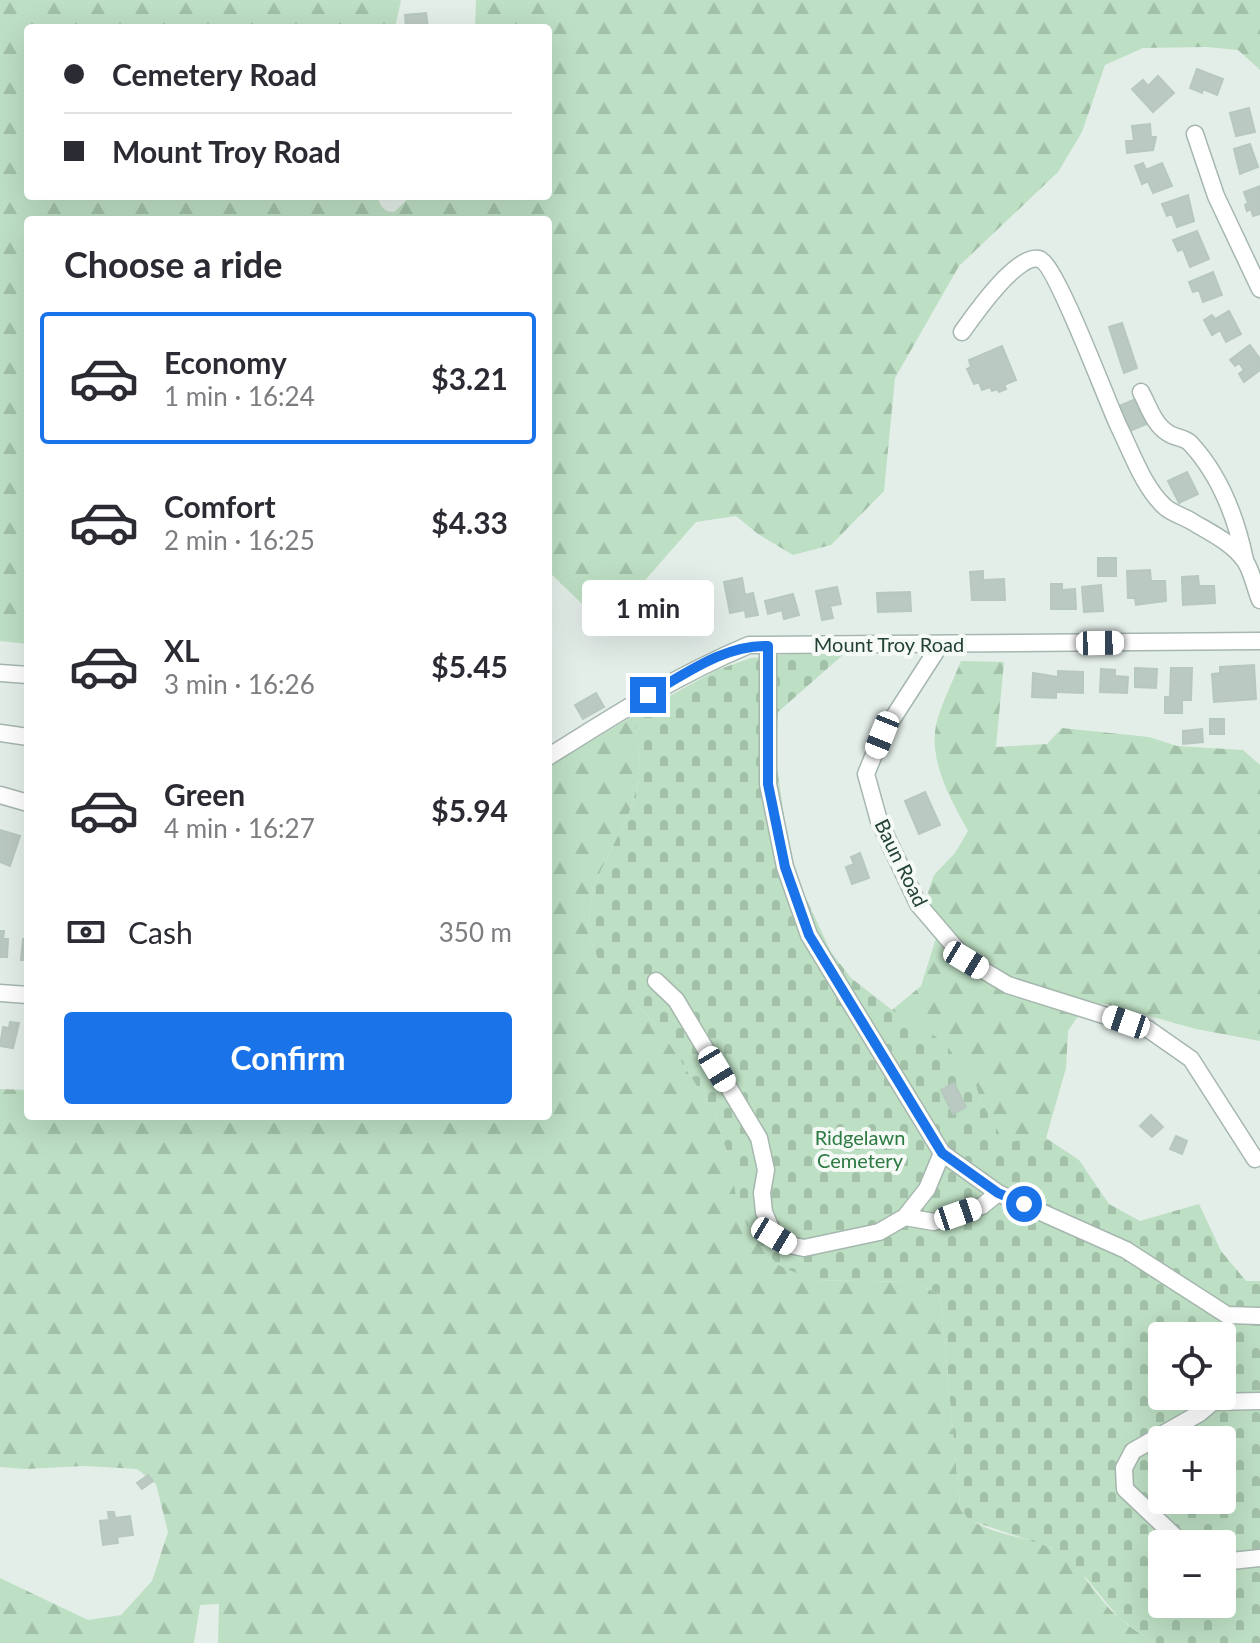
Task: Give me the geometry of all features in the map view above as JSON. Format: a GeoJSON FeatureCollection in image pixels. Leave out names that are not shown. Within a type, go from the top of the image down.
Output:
{"type":"FeatureCollection","features":[{"type":"Feature","properties":{"kind":"street"},"geometry":{"type":"LineString","coordinates":[[1195,134],[1216,196],[1260,289]]}},
{"type":"Feature","properties":{"kind":"street"},"geometry":{"type":"LineString","coordinates":[[962,332],[1000,284],[1027,259],[1046,262],[1066,300],[1104,395],[1142,474],[1165,507],[1229,545],[1246,561]]}},
{"type":"Feature","properties":{"kind":"street"},"geometry":{"type":"LineString","coordinates":[[1141,392],[1156,421],[1167,433],[1187,440],[1214,474],[1240,534],[1260,600]]}},
{"type":"Feature","properties":{"kind":"street","name":"Mount Troy Road"},"geometry":{"type":"LineString","coordinates":[[552,754],[629,705],[711,661],[749,645],[1260,641]]}},
{"type":"Feature","properties":{"kind":"street","name":"Baun Road"},"geometry":{"type":"LineString","coordinates":[[940,645],[882,735],[866,774],[879,821],[918,904],[966,960],[1008,985],[1148,1029],[1191,1059],[1255,1159]]}},
{"type":"Feature","properties":{"kind":"street"},"geometry":{"type":"LineString","coordinates":[[768,646],[768,784],[785,867],[809,935],[942,1153],[998,1193],[1126,1250],[1227,1315],[1260,1316]]}},
{"type":"Feature","properties":{"kind":"street"},"geometry":{"type":"LineString","coordinates":[[0,673],[24,675]]}},
{"type":"Feature","properties":{"kind":"street"},"geometry":{"type":"LineString","coordinates":[[0,733],[24,736]]}},
{"type":"Feature","properties":{"kind":"street"},"geometry":{"type":"LineString","coordinates":[[0,795],[24,802]]}},
{"type":"Feature","properties":{"kind":"street"},"geometry":{"type":"LineString","coordinates":[[656,981],[676,1000],[759,1138],[766,1170],[762,1193],[764,1212],[774,1236],[790,1245],[804,1248],[879,1232],[905,1217],[927,1189],[942,1153]]}},
{"type":"Feature","properties":{"kind":"street"},"geometry":{"type":"LineString","coordinates":[[0,993],[24,995]]}},
{"type":"Feature","properties":{"kind":"street"},"geometry":{"type":"LineString","coordinates":[[905,1217],[934,1222],[982,1206],[998,1193]]}},
{"type":"Feature","properties":{"kind":"street"},"geometry":{"type":"LineString","coordinates":[[1168,1530],[1125,1489],[1124,1468],[1133,1451],[1200,1413],[1213,1402],[1260,1401]]}},
{"type":"Feature","properties":{"kind":"street"},"geometry":{"type":"LineString","coordinates":[[1236,1561],[1260,1558]]}},
{"type":"Feature","properties":{"kind":"green space"},"geometry":{"type":"Polygon","coordinates":[[[0,0],[401,0],[396,24],[24,24],[24,200],[379,200],[383,208],[394,212],[407,200],[552,200],[552,24],[475,24],[476,0],[1260,0],[1260,70],[1238,50],[1206,47],[1143,48],[1105,65],[1082,132],[1058,172],[959,266],[895,378],[884,491],[831,545],[793,555],[758,534],[736,516],[696,522],[605,626],[552,575],[552,216],[24,216],[24,644],[0,641],[0,0]]]}},
{"type":"Feature","properties":{"kind":"green space","name":"Ridgelawn Cemetery"},"geometry":{"type":"Polygon","coordinates":[[[799,653],[845,653],[778,712],[776,760],[791,866],[831,952],[851,978],[892,1010],[944,1042],[976,1086],[1004,1142],[1046,1138],[1079,1160],[1109,1204],[1140,1221],[1199,1204],[1221,1251],[1246,1281],[1260,1281],[1260,1643],[1153,1643],[1118,1617],[1087,1579],[1052,1548],[967,1517],[960,1507],[940,1294],[912,1282],[812,1280],[778,1265],[750,1233],[737,1201],[728,1155],[715,1114],[660,1029],[601,967],[587,930],[594,885],[629,813],[639,781],[638,739],[633,716],[717,670],[751,658],[799,653]]]}},
{"type":"Feature","properties":{"kind":"green space"},"geometry":{"type":"Polygon","coordinates":[[[961,661],[1004,662],[996,747],[1047,744],[1062,728],[1149,737],[1177,746],[1243,750],[1260,765],[1260,1041],[1196,1029],[1106,1004],[1086,1004],[1068,1031],[1066,1068],[1046,1138],[1004,1143],[976,1086],[892,1010],[921,986],[937,935],[928,892],[934,875],[955,853],[968,831],[943,780],[935,739],[941,709],[961,661]]]}},
{"type":"Feature","properties":{"kind":"green space"},"geometry":{"type":"Polygon","coordinates":[[[633,716],[638,739],[639,780],[629,813],[594,885],[587,930],[601,967],[660,1029],[715,1114],[728,1155],[812,1280],[912,1282],[940,1294],[960,1507],[988,1529],[1038,1543],[1060,1553],[1078,1569],[1118,1617],[1153,1643],[218,1643],[219,1604],[200,1605],[194,1643],[0,1643],[0,1578],[88,1620],[121,1615],[152,1581],[168,1532],[156,1484],[137,1469],[0,1467],[0,1089],[24,1090],[24,1120],[552,1120],[552,765],[633,716]]]}},
{"type":"Feature","properties":{"kind":"building"},"geometry":{"type":"Polygon","coordinates":[[[426,13],[427,24],[406,24],[405,15],[426,13]]]}},
{"type":"Feature","properties":{"kind":"building"},"geometry":{"type":"Polygon","coordinates":[[[1197,69],[1223,79],[1217,95],[1190,88],[1197,69]]]}},
{"type":"Feature","properties":{"kind":"building"},"geometry":{"type":"Polygon","coordinates":[[[1158,76],[1174,93],[1153,112],[1132,89],[1143,80],[1148,86],[1158,76]]]}},
{"type":"Feature","properties":{"kind":"building"},"geometry":{"type":"Polygon","coordinates":[[[1249,108],[1255,132],[1236,136],[1230,113],[1249,108]]]}},
{"type":"Feature","properties":{"kind":"building"},"geometry":{"type":"Polygon","coordinates":[[[1150,124],[1151,137],[1156,137],[1153,150],[1127,153],[1126,141],[1134,141],[1132,126],[1150,124]]]}},
{"type":"Feature","properties":{"kind":"building"},"geometry":{"type":"Polygon","coordinates":[[[1250,144],[1258,167],[1240,174],[1234,149],[1250,144]]]}},
{"type":"Feature","properties":{"kind":"building"},"geometry":{"type":"Polygon","coordinates":[[[1143,163],[1146,170],[1162,163],[1172,186],[1153,193],[1148,181],[1142,184],[1135,166],[1143,163]]]}},
{"type":"Feature","properties":{"kind":"building"},"geometry":{"type":"Polygon","coordinates":[[[1260,186],[1260,214],[1253,216],[1251,209],[1247,211],[1244,192],[1260,186]]]}},
{"type":"Feature","properties":{"kind":"building"},"geometry":{"type":"Polygon","coordinates":[[[1188,195],[1194,221],[1177,227],[1172,214],[1167,216],[1162,204],[1188,195]]]}},
{"type":"Feature","properties":{"kind":"building"},"geometry":{"type":"Polygon","coordinates":[[[1197,231],[1209,259],[1190,267],[1183,249],[1178,251],[1173,240],[1197,231]]]}},
{"type":"Feature","properties":{"kind":"building"},"geometry":{"type":"Polygon","coordinates":[[[1213,272],[1222,295],[1203,302],[1199,290],[1193,292],[1189,282],[1213,272]]]}},
{"type":"Feature","properties":{"kind":"building"},"geometry":{"type":"Polygon","coordinates":[[[1229,311],[1241,334],[1226,342],[1220,330],[1212,335],[1204,320],[1212,315],[1215,319],[1229,311]]]}},
{"type":"Feature","properties":{"kind":"building"},"geometry":{"type":"Polygon","coordinates":[[[1122,323],[1137,368],[1124,373],[1109,327],[1122,323]]]}},
{"type":"Feature","properties":{"kind":"building"},"geometry":{"type":"Polygon","coordinates":[[[1250,345],[1260,359],[1260,370],[1244,382],[1239,374],[1244,370],[1239,363],[1235,366],[1230,360],[1250,345]]]}},
{"type":"Feature","properties":{"kind":"building"},"geometry":{"type":"Polygon","coordinates":[[[1002,346],[1016,380],[1004,385],[1006,389],[999,392],[997,389],[992,391],[990,387],[982,390],[979,382],[974,384],[967,369],[971,367],[969,360],[1002,346]]]}},
{"type":"Feature","properties":{"kind":"building"},"geometry":{"type":"Polygon","coordinates":[[[1138,398],[1149,423],[1130,431],[1119,406],[1138,398]]]}},
{"type":"Feature","properties":{"kind":"building"},"geometry":{"type":"Polygon","coordinates":[[[1187,472],[1198,494],[1179,503],[1168,481],[1187,472]]]}},
{"type":"Feature","properties":{"kind":"building"},"geometry":{"type":"Polygon","coordinates":[[[1098,558],[1116,558],[1116,576],[1098,576],[1098,558]]]}},
{"type":"Feature","properties":{"kind":"building"},"geometry":{"type":"Polygon","coordinates":[[[1150,570],[1151,581],[1165,581],[1166,601],[1136,605],[1135,598],[1128,598],[1127,571],[1150,570]]]}},
{"type":"Feature","properties":{"kind":"building"},"geometry":{"type":"Polygon","coordinates":[[[983,571],[983,580],[1004,579],[1005,600],[972,600],[970,572],[983,571]]]}},
{"type":"Feature","properties":{"kind":"building"},"geometry":{"type":"Polygon","coordinates":[[[1198,576],[1199,586],[1214,586],[1215,603],[1183,605],[1182,577],[1198,576]]]}},
{"type":"Feature","properties":{"kind":"building"},"geometry":{"type":"Polygon","coordinates":[[[742,578],[745,595],[753,593],[758,615],[746,617],[745,610],[730,613],[724,582],[742,578]]]}},
{"type":"Feature","properties":{"kind":"building"},"geometry":{"type":"Polygon","coordinates":[[[1051,584],[1062,584],[1062,590],[1075,589],[1076,609],[1051,609],[1051,584]]]}},
{"type":"Feature","properties":{"kind":"building"},"geometry":{"type":"Polygon","coordinates":[[[1101,585],[1103,611],[1084,612],[1082,587],[1101,585]]]}},
{"type":"Feature","properties":{"kind":"building"},"geometry":{"type":"Polygon","coordinates":[[[837,587],[841,604],[830,606],[833,618],[822,620],[816,591],[837,587]]]}},
{"type":"Feature","properties":{"kind":"building"},"geometry":{"type":"Polygon","coordinates":[[[910,592],[911,611],[878,612],[877,593],[910,592]]]}},
{"type":"Feature","properties":{"kind":"building"},"geometry":{"type":"Polygon","coordinates":[[[793,594],[799,615],[784,619],[782,610],[768,614],[765,601],[793,594]]]}},
{"type":"Feature","properties":{"kind":"building"},"geometry":{"type":"Polygon","coordinates":[[[1254,665],[1256,699],[1214,702],[1212,674],[1220,673],[1220,667],[1254,665]]]}},
{"type":"Feature","properties":{"kind":"building"},"geometry":{"type":"Polygon","coordinates":[[[1135,668],[1157,669],[1156,688],[1135,687],[1135,668]]]}},
{"type":"Feature","properties":{"kind":"building"},"geometry":{"type":"Polygon","coordinates":[[[1171,668],[1192,668],[1191,700],[1182,700],[1182,713],[1165,713],[1165,697],[1170,697],[1171,668]]]}},
{"type":"Feature","properties":{"kind":"building"},"geometry":{"type":"Polygon","coordinates":[[[1101,669],[1115,670],[1115,676],[1128,677],[1127,693],[1100,692],[1101,669]]]}},
{"type":"Feature","properties":{"kind":"building"},"geometry":{"type":"Polygon","coordinates":[[[1058,671],[1083,672],[1083,693],[1058,692],[1056,689],[1056,698],[1032,697],[1033,673],[1058,677],[1058,671]]]}},
{"type":"Feature","properties":{"kind":"building"},"geometry":{"type":"Polygon","coordinates":[[[596,693],[604,707],[583,719],[575,705],[596,693]]]}},
{"type":"Feature","properties":{"kind":"building"},"geometry":{"type":"Polygon","coordinates":[[[1210,719],[1224,719],[1224,734],[1210,734],[1210,719]]]}},
{"type":"Feature","properties":{"kind":"building"},"geometry":{"type":"Polygon","coordinates":[[[1202,729],[1203,742],[1183,744],[1183,731],[1202,729]]]}},
{"type":"Feature","properties":{"kind":"building"},"geometry":{"type":"Polygon","coordinates":[[[925,792],[940,825],[919,834],[905,801],[925,792]]]}},
{"type":"Feature","properties":{"kind":"building"},"geometry":{"type":"Polygon","coordinates":[[[0,830],[20,836],[10,866],[0,862],[0,830]]]}},
{"type":"Feature","properties":{"kind":"building"},"geometry":{"type":"Polygon","coordinates":[[[860,853],[869,878],[852,884],[846,867],[854,864],[851,857],[860,853]]]}},
{"type":"Feature","properties":{"kind":"building"},"geometry":{"type":"Polygon","coordinates":[[[0,931],[4,931],[3,939],[8,939],[7,957],[0,957],[0,931]]]}},
{"type":"Feature","properties":{"kind":"building"},"geometry":{"type":"Polygon","coordinates":[[[23,939],[24,939],[24,960],[21,960],[23,939]]]}},
{"type":"Feature","properties":{"kind":"building"},"geometry":{"type":"Polygon","coordinates":[[[10,1022],[19,1023],[13,1048],[0,1046],[3,1027],[9,1028],[10,1022]]]}},
{"type":"Feature","properties":{"kind":"building"},"geometry":{"type":"Polygon","coordinates":[[[954,1083],[966,1107],[953,1114],[941,1090],[954,1083]]]}},
{"type":"Feature","properties":{"kind":"building"},"geometry":{"type":"Polygon","coordinates":[[[1151,1115],[1163,1127],[1152,1137],[1140,1126],[1151,1115]]]}},
{"type":"Feature","properties":{"kind":"building"},"geometry":{"type":"Polygon","coordinates":[[[1176,1136],[1187,1141],[1182,1154],[1170,1149],[1176,1136]]]}},
{"type":"Feature","properties":{"kind":"building"},"geometry":{"type":"Polygon","coordinates":[[[148,1475],[153,1481],[142,1489],[137,1483],[148,1475]]]}},
{"type":"Feature","properties":{"kind":"building"},"geometry":{"type":"Polygon","coordinates":[[[108,1512],[114,1512],[115,1518],[130,1516],[133,1535],[117,1537],[118,1543],[103,1545],[100,1521],[109,1520],[108,1512]]]}},
{"type":"Feature","properties":{"kind":"route"},"geometry":{"type":"LineString","coordinates":[[648,695],[711,661],[749,645],[768,646],[768,784],[785,867],[809,935],[942,1153],[998,1193],[1024,1204]]}}]}
